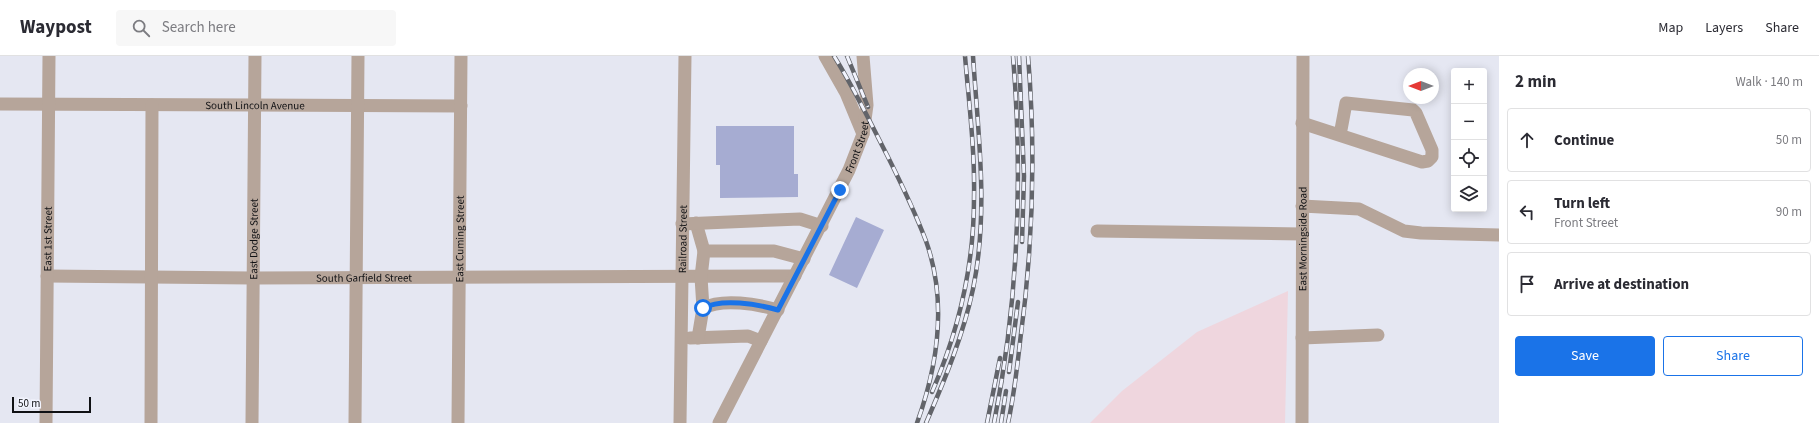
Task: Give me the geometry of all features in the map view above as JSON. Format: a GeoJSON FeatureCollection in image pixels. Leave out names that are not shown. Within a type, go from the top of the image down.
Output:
{"type":"FeatureCollection","features":[{"type":"Feature","properties":{"kind":"street","name":"East 1st Street"},"geometry":{"type":"LineString","coordinates":[[46,423],[49,56]]}},
{"type":"Feature","properties":{"kind":"street","name":"East Dodge Street"},"geometry":{"type":"LineString","coordinates":[[252,423],[255,56]]}},
{"type":"Feature","properties":{"kind":"street"},"geometry":{"type":"LineString","coordinates":[[355,423],[358,56]]}},
{"type":"Feature","properties":{"kind":"street","name":"East Cuming Street"},"geometry":{"type":"LineString","coordinates":[[458,423],[461,56]]}},
{"type":"Feature","properties":{"kind":"street","name":"Railroad Street"},"geometry":{"type":"LineString","coordinates":[[680,423],[685,56]]}},
{"type":"Feature","properties":{"kind":"street"},"geometry":{"type":"LineString","coordinates":[[825,56],[846,93],[863,134]]}},
{"type":"Feature","properties":{"kind":"street","name":"Front Street"},"geometry":{"type":"LineString","coordinates":[[719,423],[822,226],[849,170],[863,134],[867,105],[863,56]]}},
{"type":"Feature","properties":{"kind":"street","name":"East Morningside Road"},"geometry":{"type":"LineString","coordinates":[[1302,423],[1303,56]]}},
{"type":"Feature","properties":{"kind":"street"},"geometry":{"type":"LineString","coordinates":[[1302,123],[1422,162],[1428,161],[1432,157],[1432,150],[1416,113],[1413,110],[1346,103],[1340,135]]}},
{"type":"Feature","properties":{"kind":"street","name":"South Lincoln Avenue"},"geometry":{"type":"LineString","coordinates":[[0,104],[461,106]]}},
{"type":"Feature","properties":{"kind":"street"},"geometry":{"type":"LineString","coordinates":[[151,423],[152,105]]}},
{"type":"Feature","properties":{"kind":"street"},"geometry":{"type":"LineString","coordinates":[[1302,206],[1359,209],[1404,230],[1421,233],[1499,235]]}},
{"type":"Feature","properties":{"kind":"street"},"geometry":{"type":"LineString","coordinates":[[682,224],[800,219],[822,226]]}},
{"type":"Feature","properties":{"kind":"street"},"geometry":{"type":"LineString","coordinates":[[696,223],[704,251],[701,277],[703,308],[698,338]]}},
{"type":"Feature","properties":{"kind":"street"},"geometry":{"type":"LineString","coordinates":[[1097,231],[1302,234]]}},
{"type":"Feature","properties":{"kind":"street"},"geometry":{"type":"LineString","coordinates":[[704,251],[774,252],[804,259]]}},
{"type":"Feature","properties":{"kind":"street","name":"South Garfield Street"},"geometry":{"type":"LineString","coordinates":[[47,276],[252,278],[795,276]]}},
{"type":"Feature","properties":{"kind":"street"},"geometry":{"type":"LineString","coordinates":[[703,308],[712,303],[754,303],[778,310]]}},
{"type":"Feature","properties":{"kind":"street"},"geometry":{"type":"LineString","coordinates":[[1302,338],[1378,335]]}},
{"type":"Feature","properties":{"kind":"street"},"geometry":{"type":"LineString","coordinates":[[680,338],[748,336],[761,341]]}},
{"type":"Feature","properties":{"kind":"shaded area"},"geometry":{"type":"Polygon","coordinates":[[[1288,291],[1285,423],[1090,423],[1122,391],[1197,332],[1288,291]]]}},
{"type":"Feature","properties":{"kind":"building"},"geometry":{"type":"Polygon","coordinates":[[[716,126],[794,126],[794,174],[798,174],[798,197],[720,198],[720,165],[716,165],[716,126]]]}},
{"type":"Feature","properties":{"kind":"building"},"geometry":{"type":"Polygon","coordinates":[[[856,217],[884,230],[857,288],[829,275],[856,217]]]}},
{"type":"Feature","properties":{"kind":"railway"},"geometry":{"type":"LineString","coordinates":[[834,56],[862,105],[903,187],[926,241],[933,263],[938,309],[935,355],[917,423]]}},
{"type":"Feature","properties":{"kind":"railway"},"geometry":{"type":"LineString","coordinates":[[847,56],[868,107]]}},
{"type":"Feature","properties":{"kind":"railway"},"geometry":{"type":"LineString","coordinates":[[932,392],[942,369],[957,321],[968,273],[971,248],[974,198],[974,163],[965,56]]}},
{"type":"Feature","properties":{"kind":"railway"},"geometry":{"type":"LineString","coordinates":[[926,423],[947,374],[959,340],[969,306],[978,260],[981,172],[973,56]]}},
{"type":"Feature","properties":{"kind":"railway"},"geometry":{"type":"LineString","coordinates":[[994,423],[1008,332],[1016,240],[1018,148],[1013,56]]}},
{"type":"Feature","properties":{"kind":"railway"},"geometry":{"type":"LineString","coordinates":[[1019,56],[1024,176],[1022,242]]}},
{"type":"Feature","properties":{"kind":"railway"},"geometry":{"type":"LineString","coordinates":[[1008,423],[1015,382],[1028,271],[1032,199],[1032,128],[1028,56]]}},
{"type":"Feature","properties":{"kind":"railway"},"geometry":{"type":"LineString","coordinates":[[1009,372],[1018,302]]}},
{"type":"Feature","properties":{"kind":"railway"},"geometry":{"type":"LineString","coordinates":[[987,423],[1000,358]]}},
{"type":"Feature","properties":{"kind":"railway"},"geometry":{"type":"LineString","coordinates":[[1001,423],[1006,391]]}},
{"type":"Feature","properties":{"kind":"route"},"geometry":{"type":"LineString","coordinates":[[703,308],[712,303],[754,303],[778,310],[840,190]]}}]}
